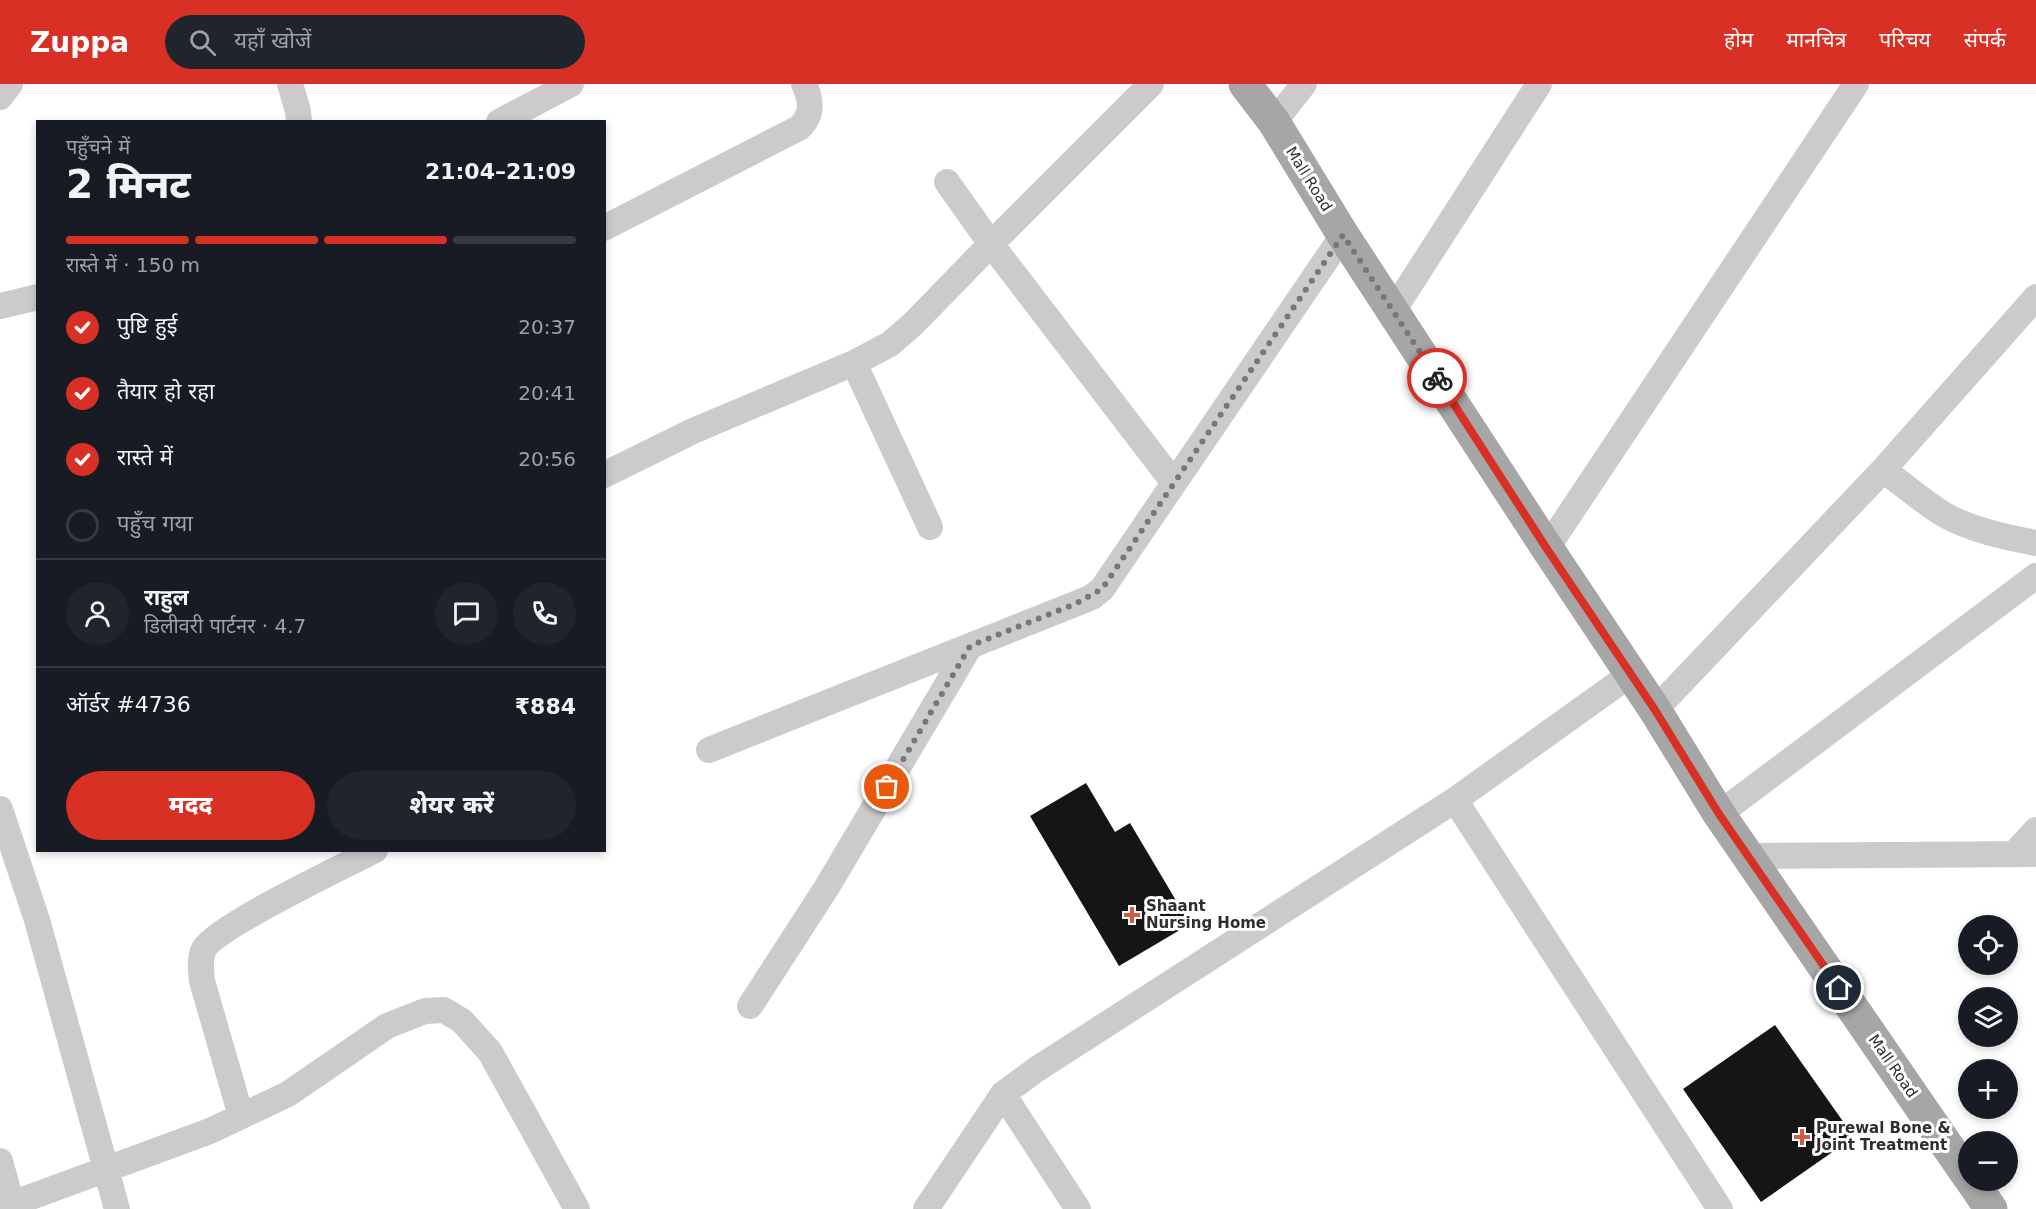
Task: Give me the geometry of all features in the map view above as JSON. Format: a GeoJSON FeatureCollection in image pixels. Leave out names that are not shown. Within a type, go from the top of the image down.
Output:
{"type":"FeatureCollection","features":[{"type":"Feature","properties":{"kind":"main road","name":"Mall Road"},"geometry":{"type":"LineString","coordinates":[[1245,84],[1274,122],[1343,235],[1547,549],[1655,710],[1719,814],[1958,1161]]}},
{"type":"Feature","properties":{"kind":"main road"},"geometry":{"type":"LineString","coordinates":[[1979,1191],[1991,1209]]}},
{"type":"Feature","properties":{"kind":"street"},"geometry":{"type":"LineString","coordinates":[[0,97],[10,84]]}},
{"type":"Feature","properties":{"kind":"street"},"geometry":{"type":"LineString","coordinates":[[290,84],[299,120]]}},
{"type":"Feature","properties":{"kind":"street"},"geometry":{"type":"LineString","coordinates":[[502,120],[540,92],[571,84]]}},
{"type":"Feature","properties":{"kind":"street"},"geometry":{"type":"LineString","coordinates":[[606,227],[799,128],[808,120],[811,105],[804,84]]}},
{"type":"Feature","properties":{"kind":"street"},"geometry":{"type":"LineString","coordinates":[[606,474],[693,431],[854,363],[890,344],[913,324],[1151,84]]}},
{"type":"Feature","properties":{"kind":"street"},"geometry":{"type":"LineString","coordinates":[[1274,122],[1304,84]]}},
{"type":"Feature","properties":{"kind":"street"},"geometry":{"type":"LineString","coordinates":[[1393,310],[1539,84]]}},
{"type":"Feature","properties":{"kind":"street"},"geometry":{"type":"LineString","coordinates":[[1547,549],[1856,84]]}},
{"type":"Feature","properties":{"kind":"street"},"geometry":{"type":"LineString","coordinates":[[947,182],[990,244],[1174,483]]}},
{"type":"Feature","properties":{"kind":"street"},"geometry":{"type":"LineString","coordinates":[[709,750],[1075,604],[1102,589],[1343,235]]}},
{"type":"Feature","properties":{"kind":"street"},"geometry":{"type":"LineString","coordinates":[[0,306],[36,297]]}},
{"type":"Feature","properties":{"kind":"street"},"geometry":{"type":"LineString","coordinates":[[1655,710],[1883,470],[2036,297]]}},
{"type":"Feature","properties":{"kind":"street"},"geometry":{"type":"LineString","coordinates":[[854,363],[930,527]]}},
{"type":"Feature","properties":{"kind":"street"},"geometry":{"type":"LineString","coordinates":[[1883,470],[1943,514],[1965,524],[2036,543]]}},
{"type":"Feature","properties":{"kind":"street"},"geometry":{"type":"LineString","coordinates":[[1719,814],[2036,576]]}},
{"type":"Feature","properties":{"kind":"street"},"geometry":{"type":"LineString","coordinates":[[750,1006],[827,887],[970,646]]}},
{"type":"Feature","properties":{"kind":"street"},"geometry":{"type":"LineString","coordinates":[[926,1209],[1003,1094],[1047,1062],[1455,800],[1631,674]]}},
{"type":"Feature","properties":{"kind":"street"},"geometry":{"type":"LineString","coordinates":[[1455,800],[1720,1209]]}},
{"type":"Feature","properties":{"kind":"street"},"geometry":{"type":"LineString","coordinates":[[0,809],[37,920],[117,1209]]}},
{"type":"Feature","properties":{"kind":"street"},"geometry":{"type":"LineString","coordinates":[[1749,856],[2025,853],[2036,830]]}},
{"type":"Feature","properties":{"kind":"street"},"geometry":{"type":"LineString","coordinates":[[241,1116],[202,981],[200,962],[205,949],[217,936],[371,852]]}},
{"type":"Feature","properties":{"kind":"street"},"geometry":{"type":"LineString","coordinates":[[0,1161],[13,1206],[107,1168],[210,1131],[288,1094],[387,1026],[425,1011],[444,1010],[462,1021],[490,1052],[577,1209]]}},
{"type":"Feature","properties":{"kind":"street"},"geometry":{"type":"LineString","coordinates":[[1003,1094],[1078,1209]]}},
{"type":"Feature","properties":{"kind":"building"},"geometry":{"type":"Polygon","coordinates":[[[1086,783],[1115,832],[1130,823],[1190,924],[1119,966],[1030,816],[1086,783]]]}},
{"type":"Feature","properties":{"kind":"building"},"geometry":{"type":"Polygon","coordinates":[[[1775,1025],[1854,1137],[1761,1202],[1683,1089],[1775,1025]]]}},
{"type":"Feature","properties":{"kind":"way so far"},"geometry":{"type":"LineString","coordinates":[[887,787],[970,646],[1092,597],[1102,589],[1343,235],[1437,378]]}},
{"type":"Feature","properties":{"kind":"place","name":"Shaant Nursing Home"},"geometry":{"type":"Point","coordinates":[1132,915]}},
{"type":"Feature","properties":{"kind":"place","name":"Purewal Bone & Joint Treatment"},"geometry":{"type":"Point","coordinates":[1802,1137]}},
{"type":"Feature","properties":{"kind":"route"},"geometry":{"type":"LineString","coordinates":[[1437,378],[1547,549],[1655,710],[1719,814],[1839,988]]}}]}
